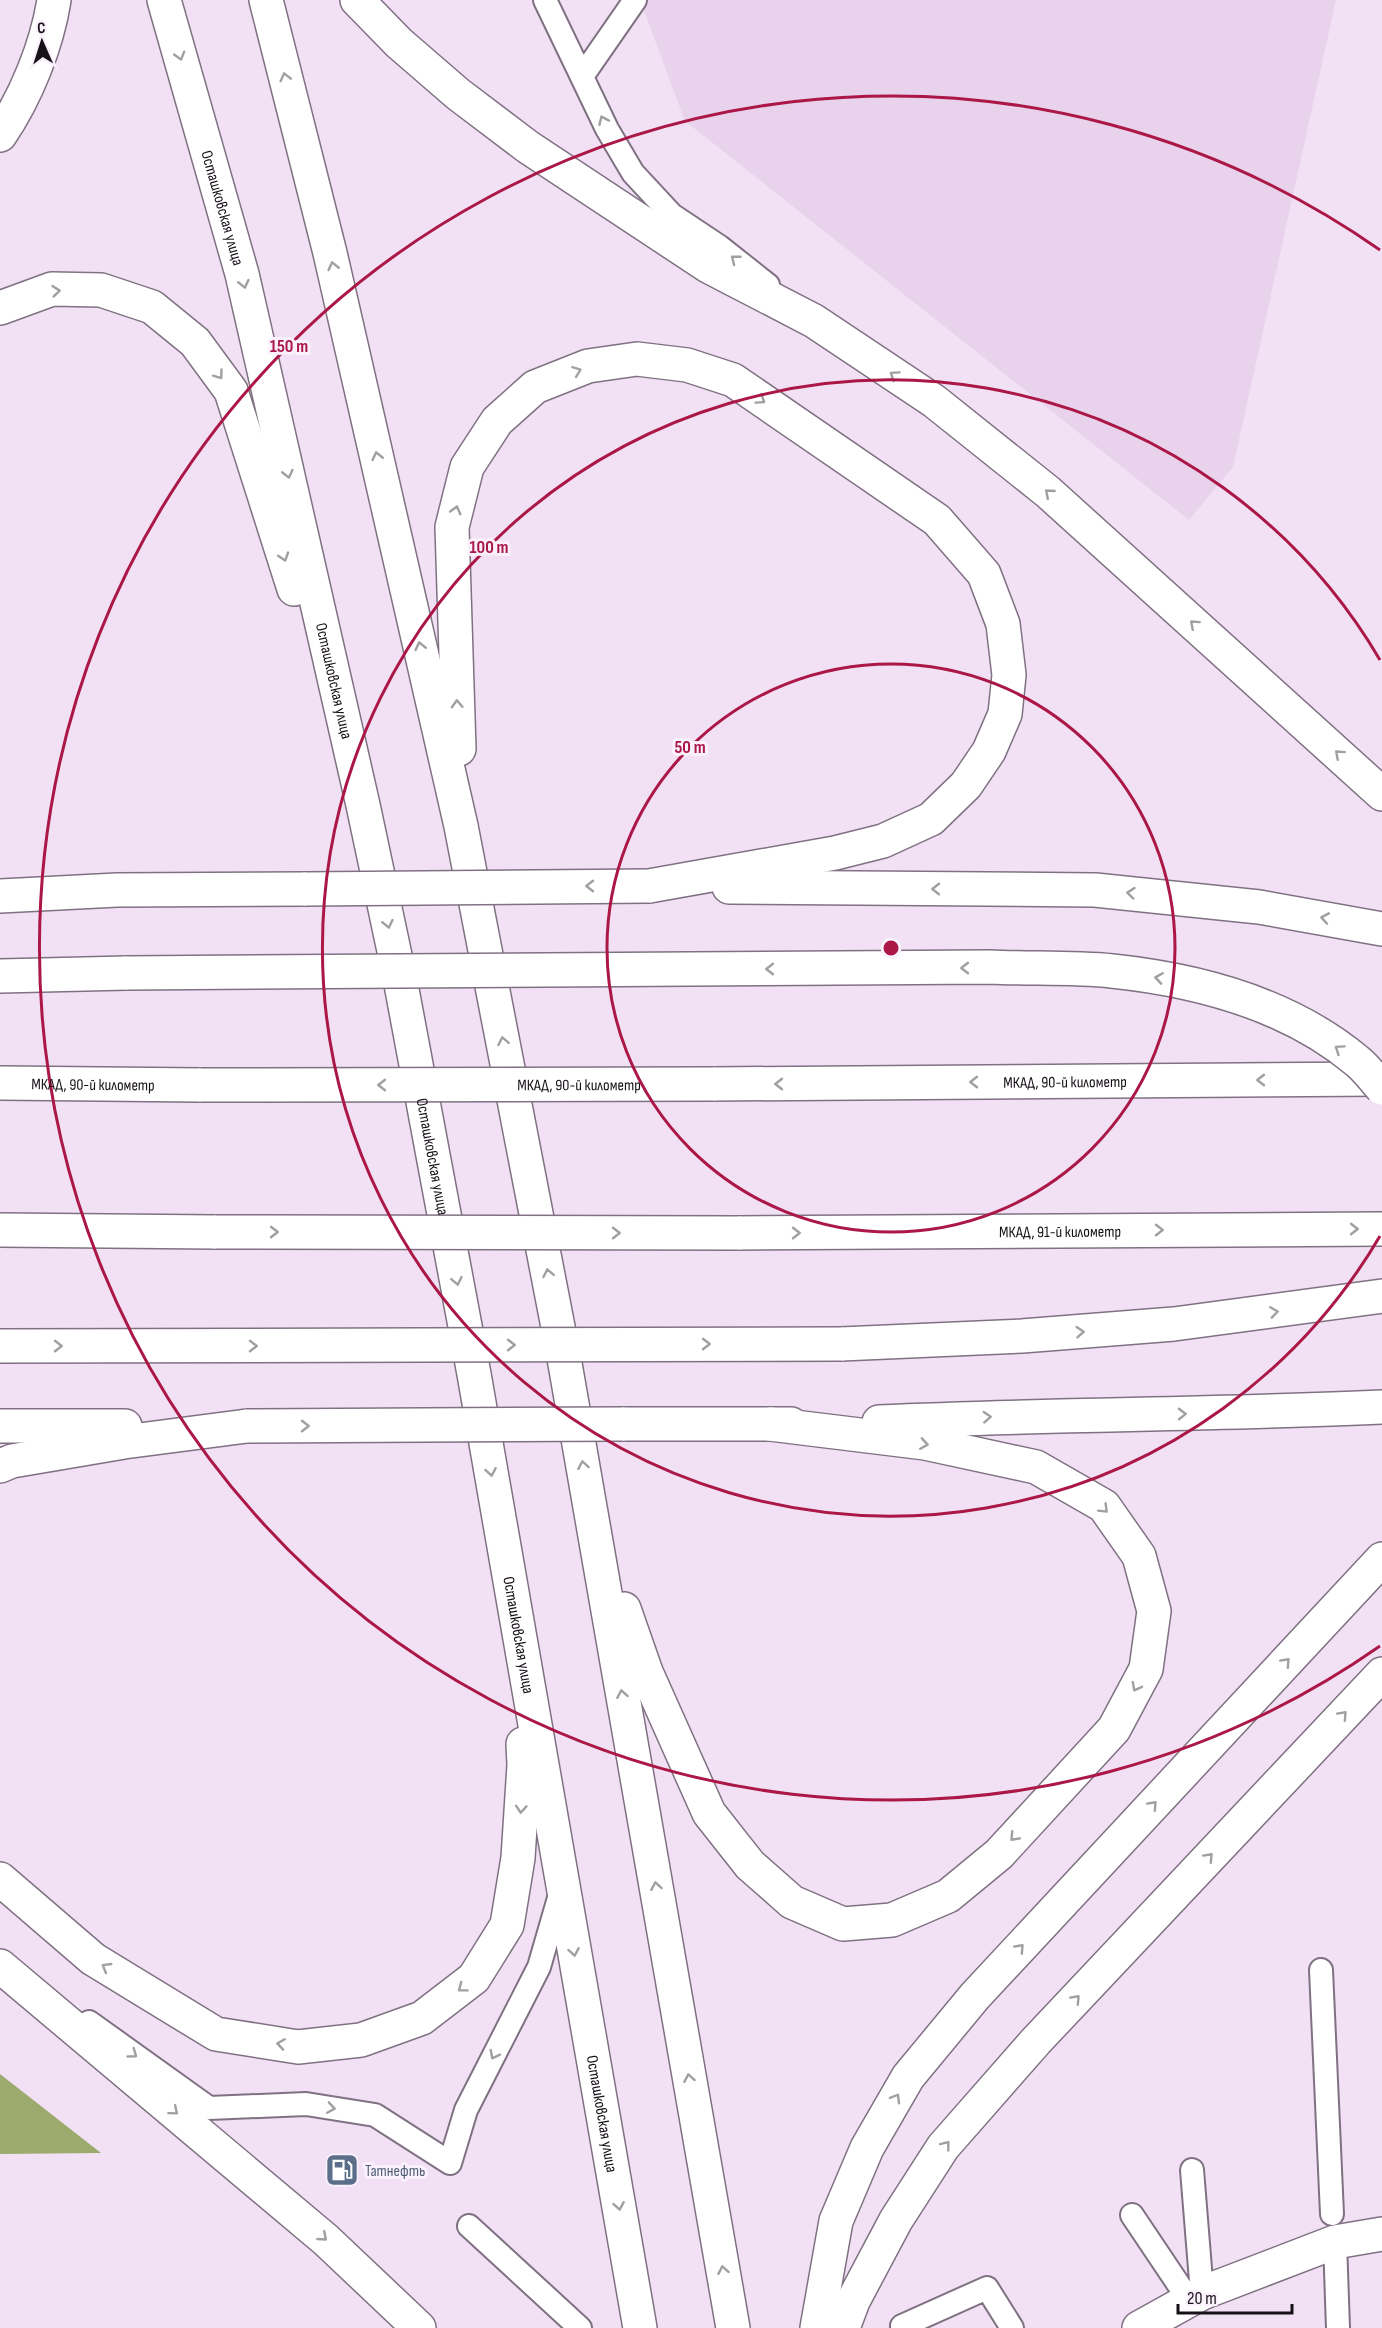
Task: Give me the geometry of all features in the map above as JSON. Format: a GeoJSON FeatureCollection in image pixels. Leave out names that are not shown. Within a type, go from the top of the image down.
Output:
{"type":"FeatureCollection","features":[{"type":"Feature","properties":{"kind":"main road"},"geometry":{"type":"LineString","coordinates":[[0,135],[14,115],[49,28],[54,0]]}},
{"type":"Feature","properties":{"kind":"main road","name":"Осташковская улица"},"geometry":{"type":"LineString","coordinates":[[164,0],[242,274],[363,805],[400,979],[518,1625],[640,2328]]}},
{"type":"Feature","properties":{"kind":"main road"},"geometry":{"type":"LineString","coordinates":[[266,0],[330,252],[461,826],[564,1358],[733,2328]]}},
{"type":"Feature","properties":{"kind":"main road"},"geometry":{"type":"LineString","coordinates":[[357,0],[399,43],[458,94],[528,147],[708,266],[814,321],[934,401],[1048,492],[1382,794]]}},
{"type":"Feature","properties":{"kind":"main road"},"geometry":{"type":"LineString","coordinates":[[0,308],[52,289],[101,290],[152,308],[195,342],[231,391],[363,805]]}},
{"type":"Feature","properties":{"kind":"main road"},"geometry":{"type":"LineString","coordinates":[[461,826],[452,527],[468,467],[497,421],[535,387],[588,366],[637,359],[687,365],[733,380],[937,520],[984,574],[1003,624],[1010,675],[1005,714],[988,751],[966,786],[931,819],[883,841],[727,879]]}},
{"type":"Feature","properties":{"kind":"main road"},"geometry":{"type":"LineString","coordinates":[[0,876],[117,890]]}},
{"type":"Feature","properties":{"kind":"main road"},"geometry":{"type":"LineString","coordinates":[[0,896],[117,890],[649,886],[727,879],[1095,890],[1259,907],[1382,929]]}},
{"type":"Feature","properties":{"kind":"main road"},"geometry":{"type":"LineString","coordinates":[[0,976],[127,973],[989,967],[1112,971],[1176,981],[1240,997],[1304,1025],[1358,1061],[1382,1088]]}},
{"type":"Feature","properties":{"kind":"main road","name":"МКАД, 90-й километр"},"geometry":{"type":"LineString","coordinates":[[0,1083],[713,1084],[1382,1079]]}},
{"type":"Feature","properties":{"kind":"main road","name":"МКАД, 91-й километр"},"geometry":{"type":"LineString","coordinates":[[0,1230],[738,1233],[1382,1229]]}},
{"type":"Feature","properties":{"kind":"main road"},"geometry":{"type":"LineString","coordinates":[[0,1346],[841,1344],[1022,1336],[1174,1324],[1382,1296]]}},
{"type":"Feature","properties":{"kind":"main road"},"geometry":{"type":"LineString","coordinates":[[0,1426],[770,1424],[845,1428],[1016,1416],[1237,1414],[1382,1407]]}},
{"type":"Feature","properties":{"kind":"main road"},"geometry":{"type":"LineString","coordinates":[[0,1466],[12,1461],[123,1442],[247,1426]]}},
{"type":"Feature","properties":{"kind":"main road"},"geometry":{"type":"LineString","coordinates":[[593,1523],[646,1672],[709,1812],[750,1865],[792,1902],[843,1924],[892,1920],[948,1896],[999,1854],[1114,1729],[1146,1669],[1154,1611],[1138,1556],[1104,1506],[1036,1467],[845,1428]]}},
{"type":"Feature","properties":{"kind":"main road"},"geometry":{"type":"LineString","coordinates":[[817,2328],[836,2221],[867,2148],[908,2077],[975,1996],[1382,1559]]}},
{"type":"Feature","properties":{"kind":"main road"},"geometry":{"type":"LineString","coordinates":[[0,1879],[93,1959],[216,2034],[298,2047],[361,2040],[422,2018],[474,1978],[507,1925],[518,1858],[524,1765],[518,1625]]}},
{"type":"Feature","properties":{"kind":"main road"},"geometry":{"type":"LineString","coordinates":[[843,2328],[853,2301],[896,2220],[944,2147],[1036,2041],[1382,1674]]}},
{"type":"Feature","properties":{"kind":"main road"},"geometry":{"type":"LineString","coordinates":[[0,1966],[326,2240],[419,2328]]}},
{"type":"Feature","properties":{"kind":"main road"},"geometry":{"type":"LineString","coordinates":[[1139,2328],[1333,2228],[1382,2234]]}},
{"type":"Feature","properties":{"kind":"lane"},"geometry":{"type":"LineString","coordinates":[[545,0],[608,129],[633,173],[672,215],[720,247],[814,321]]}},
{"type":"Feature","properties":{"kind":"lane"},"geometry":{"type":"LineString","coordinates":[[583,75],[635,0]]}},
{"type":"Feature","properties":{"kind":"lane"},"geometry":{"type":"LineString","coordinates":[[0,1958],[209,2108],[306,2103],[375,2115],[450,2163],[466,2110],[539,1967],[563,1885]]}},
{"type":"Feature","properties":{"kind":"lane"},"geometry":{"type":"LineString","coordinates":[[1321,1970],[1338,2328]]}},
{"type":"Feature","properties":{"kind":"lane"},"geometry":{"type":"LineString","coordinates":[[1192,2170],[1196,2297]]}},
{"type":"Feature","properties":{"kind":"lane"},"geometry":{"type":"LineString","coordinates":[[1132,2215],[1196,2297]]}},
{"type":"Feature","properties":{"kind":"lane"},"geometry":{"type":"LineString","coordinates":[[469,2226],[580,2328]]}},
{"type":"Feature","properties":{"kind":"lane"},"geometry":{"type":"LineString","coordinates":[[902,2326],[987,2288],[1012,2328]]}},
{"type":"Feature","properties":{"kind":"shaded area"},"geometry":{"type":"Polygon","coordinates":[[[640,0],[1336,0],[1233,467],[1189,520],[685,121],[640,0]]]}},
{"type":"Feature","properties":{"kind":"green space"},"geometry":{"type":"Polygon","coordinates":[[[0,2074],[101,2153],[0,2154],[0,2074]]]}},
{"type":"Feature","properties":{"kind":"place","name":"Татнефть"},"geometry":{"type":"Point","coordinates":[342,2170]}}]}
